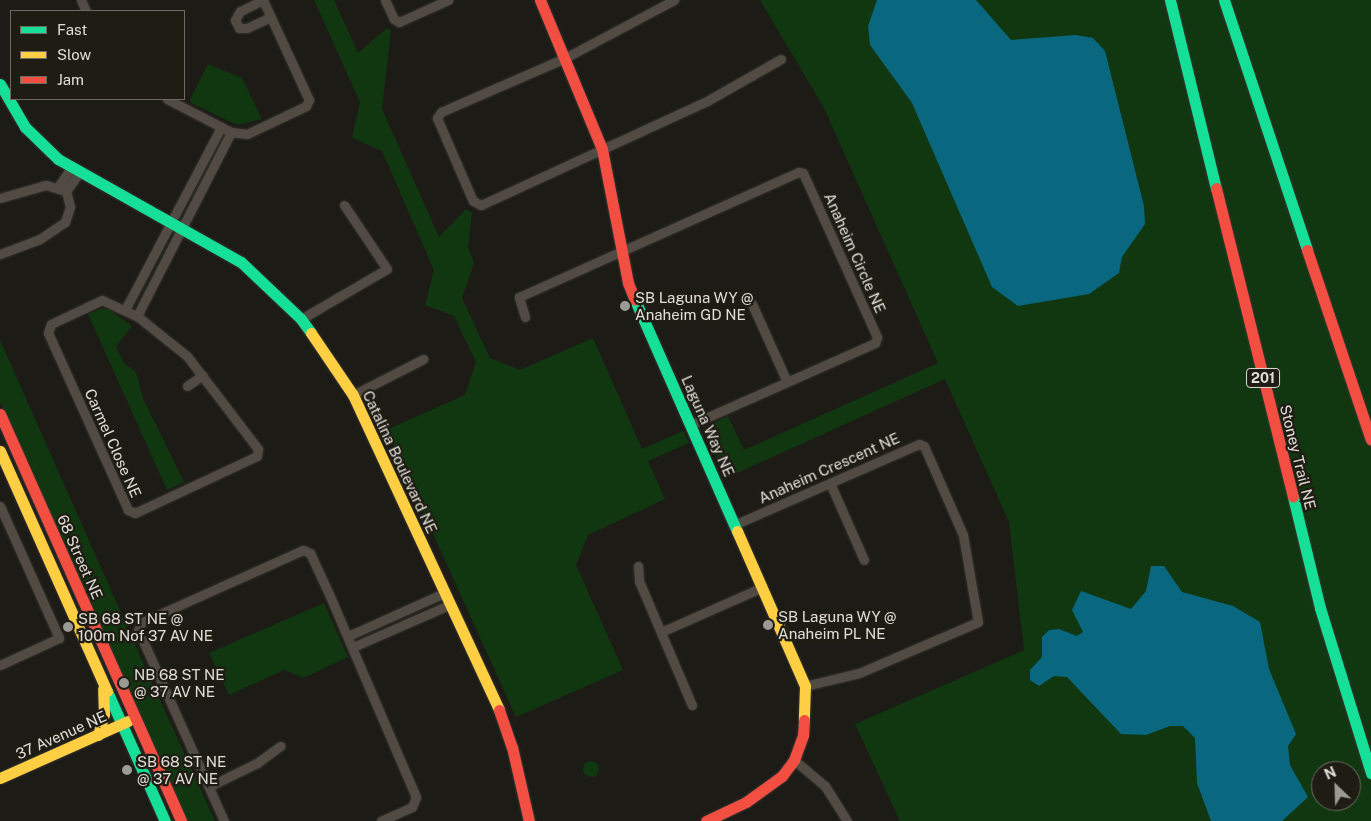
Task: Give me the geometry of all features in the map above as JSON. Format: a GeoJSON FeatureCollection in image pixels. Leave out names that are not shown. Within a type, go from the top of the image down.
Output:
{"type":"FeatureCollection","features":[{"type":"Feature","properties":{"kind":"main road","name":"Laguna Way NE"},"geometry":{"type":"LineString","coordinates":[[540,0],[602,149],[628,283],[736,524],[804,686],[803,735],[794,760],[782,776],[766,790],[706,821]]}},
{"type":"Feature","properties":{"kind":"main road","name":"Stoney Trail NE"},"geometry":{"type":"LineString","coordinates":[[1170,0],[1320,608],[1371,773]]}},
{"type":"Feature","properties":{"kind":"main road"},"geometry":{"type":"LineString","coordinates":[[1224,0],[1371,440]]}},
{"type":"Feature","properties":{"kind":"main road","name":"Catalina Boulevard NE"},"geometry":{"type":"LineString","coordinates":[[0,84],[26,126],[58,160],[176,223],[241,262],[301,319],[354,395],[444,594],[496,702],[512,747],[528,821]]}},
{"type":"Feature","properties":{"kind":"main road","name":"68 Street NE"},"geometry":{"type":"LineString","coordinates":[[0,414],[181,821]]}},
{"type":"Feature","properties":{"kind":"main road","name":"68 Street NE"},"geometry":{"type":"LineString","coordinates":[[0,451],[165,821]]}},
{"type":"Feature","properties":{"kind":"main road"},"geometry":{"type":"LineString","coordinates":[[98,735],[104,714],[102,681]]}},
{"type":"Feature","properties":{"kind":"main road","name":"37 Avenue NE"},"geometry":{"type":"LineString","coordinates":[[0,778],[135,718]]}},
{"type":"Feature","properties":{"kind":"street"},"geometry":{"type":"LineString","coordinates":[[169,100],[231,132],[247,134],[306,106],[309,100],[271,17],[263,0],[240,11],[235,20],[239,28],[247,28],[271,17]]}},
{"type":"Feature","properties":{"kind":"street"},"geometry":{"type":"LineString","coordinates":[[385,0],[394,19],[399,22],[448,0]]}},
{"type":"Feature","properties":{"kind":"street"},"geometry":{"type":"LineString","coordinates":[[674,0],[564,58],[441,112],[437,118],[473,201],[481,205],[707,101],[781,59]]}},
{"type":"Feature","properties":{"kind":"street"},"geometry":{"type":"LineString","coordinates":[[137,316],[176,223],[221,127]]}},
{"type":"Feature","properties":{"kind":"street"},"geometry":{"type":"LineString","coordinates":[[125,310],[231,132]]}},
{"type":"Feature","properties":{"kind":"street"},"geometry":{"type":"LineString","coordinates":[[62,189],[75,170]]}},
{"type":"Feature","properties":{"kind":"street","name":"Anaheim Circle NE"},"geometry":{"type":"LineString","coordinates":[[621,249],[798,172],[803,174],[877,337],[875,344],[692,424]]}},
{"type":"Feature","properties":{"kind":"street"},"geometry":{"type":"LineString","coordinates":[[0,198],[46,185],[62,189]]}},
{"type":"Feature","properties":{"kind":"street"},"geometry":{"type":"LineString","coordinates":[[0,254],[40,240],[64,222],[70,207],[62,189]]}},
{"type":"Feature","properties":{"kind":"street"},"geometry":{"type":"LineString","coordinates":[[301,319],[387,269],[344,205]]}},
{"type":"Feature","properties":{"kind":"street"},"geometry":{"type":"LineString","coordinates":[[525,317],[518,297],[621,249]]}},
{"type":"Feature","properties":{"kind":"street","name":"Carmel Close NE"},"geometry":{"type":"LineString","coordinates":[[102,300],[125,310],[137,316],[187,356],[258,449],[257,456],[135,513],[128,510],[48,333],[51,324],[102,300]]}},
{"type":"Feature","properties":{"kind":"street"},"geometry":{"type":"LineString","coordinates":[[752,304],[787,382]]}},
{"type":"Feature","properties":{"kind":"street"},"geometry":{"type":"LineString","coordinates":[[354,395],[423,359]]}},
{"type":"Feature","properties":{"kind":"street"},"geometry":{"type":"LineString","coordinates":[[187,386],[203,375]]}},
{"type":"Feature","properties":{"kind":"street","name":"Anaheim Crescent NE"},"geometry":{"type":"LineString","coordinates":[[736,524],[919,444],[924,446],[963,534],[978,622],[859,673],[804,686]]}},
{"type":"Feature","properties":{"kind":"street"},"geometry":{"type":"LineString","coordinates":[[830,483],[864,560]]}},
{"type":"Feature","properties":{"kind":"street"},"geometry":{"type":"LineString","coordinates":[[0,506],[59,638],[0,665]]}},
{"type":"Feature","properties":{"kind":"street"},"geometry":{"type":"LineString","coordinates":[[224,821],[210,786],[138,630],[142,622],[303,550],[310,553],[348,636],[416,797],[412,807],[381,821]]}},
{"type":"Feature","properties":{"kind":"street"},"geometry":{"type":"LineString","coordinates":[[638,566],[639,581],[692,705]]}},
{"type":"Feature","properties":{"kind":"street"},"geometry":{"type":"LineString","coordinates":[[661,632],[763,587]]}},
{"type":"Feature","properties":{"kind":"street"},"geometry":{"type":"LineString","coordinates":[[348,636],[444,594]]}},
{"type":"Feature","properties":{"kind":"street"},"geometry":{"type":"LineString","coordinates":[[353,648],[449,604]]}},
{"type":"Feature","properties":{"kind":"street"},"geometry":{"type":"LineString","coordinates":[[210,786],[257,763],[280,746]]}},
{"type":"Feature","properties":{"kind":"street"},"geometry":{"type":"LineString","coordinates":[[794,760],[825,786],[848,821]]}},
{"type":"Feature","properties":{"kind":"green space"},"geometry":{"type":"Polygon","coordinates":[[[314,0],[334,0],[358,53],[387,28],[391,30],[382,109],[439,237],[466,209],[472,213],[468,247],[474,263],[462,298],[490,358],[520,370],[593,338],[642,449],[683,431],[689,443],[648,461],[665,499],[588,535],[576,565],[623,670],[516,717],[386,430],[465,395],[476,362],[454,316],[425,305],[434,270],[382,151],[352,138],[360,102],[314,0]]]}},
{"type":"Feature","properties":{"kind":"green space"},"geometry":{"type":"Polygon","coordinates":[[[760,0],[1371,0],[1371,821],[900,821],[855,724],[1024,650],[1009,522],[945,379],[726,478],[706,434],[709,425],[728,416],[744,450],[938,363],[824,108],[760,0]]]}},
{"type":"Feature","properties":{"kind":"green space"},"geometry":{"type":"Polygon","coordinates":[[[208,64],[242,78],[262,119],[237,125],[189,102],[208,64]]]}},
{"type":"Feature","properties":{"kind":"green space"},"geometry":{"type":"Polygon","coordinates":[[[100,309],[108,309],[132,326],[116,347],[124,363],[136,372],[143,398],[184,482],[167,490],[88,314],[100,309]]]}},
{"type":"Feature","properties":{"kind":"green space"},"geometry":{"type":"Polygon","coordinates":[[[0,340],[215,821],[187,821],[134,704],[0,402],[0,340]]]}},
{"type":"Feature","properties":{"kind":"green space"},"geometry":{"type":"Polygon","coordinates":[[[324,603],[348,657],[303,678],[284,670],[229,695],[209,653],[324,603]]]}},
{"type":"Feature","properties":{"kind":"green space"},"geometry":{"type":"Polygon","coordinates":[[[591,761],[597,763],[599,769],[597,775],[591,777],[585,775],[583,769],[585,763],[591,761]]]}},
{"type":"Feature","properties":{"kind":"water"},"geometry":{"type":"Polygon","coordinates":[[[877,0],[976,0],[1011,40],[1076,35],[1093,38],[1105,51],[1144,206],[1145,224],[1122,257],[1119,273],[1089,294],[1018,306],[992,287],[912,103],[870,45],[868,26],[877,0]]]}},
{"type":"Feature","properties":{"kind":"water"},"geometry":{"type":"Polygon","coordinates":[[[1151,566],[1164,566],[1182,592],[1233,606],[1260,622],[1269,669],[1296,734],[1288,746],[1290,765],[1308,797],[1282,821],[1211,821],[1197,783],[1195,738],[1183,726],[1170,726],[1146,735],[1121,734],[1067,677],[1054,676],[1039,686],[1030,680],[1030,670],[1042,657],[1042,637],[1049,630],[1059,629],[1077,636],[1083,632],[1072,610],[1081,591],[1131,609],[1146,591],[1151,566]]]}},
{"type":"Feature","properties":{"kind":"traffic: fast"},"geometry":{"type":"LineString","coordinates":[[1170,0],[1216,188]]}},
{"type":"Feature","properties":{"kind":"traffic: fast"},"geometry":{"type":"LineString","coordinates":[[1224,0],[1307,250]]}},
{"type":"Feature","properties":{"kind":"traffic: fast"},"geometry":{"type":"LineString","coordinates":[[0,84],[25,127],[58,159],[241,262],[301,319],[311,333]]}},
{"type":"Feature","properties":{"kind":"traffic: fast"},"geometry":{"type":"LineString","coordinates":[[635,300],[737,531]]}},
{"type":"Feature","properties":{"kind":"traffic: fast"},"geometry":{"type":"LineString","coordinates":[[1293,497],[1320,608],[1371,773]]}},
{"type":"Feature","properties":{"kind":"traffic: fast"},"geometry":{"type":"LineString","coordinates":[[107,691],[165,821]]}},
{"type":"Feature","properties":{"kind":"traffic: slow"},"geometry":{"type":"LineString","coordinates":[[311,333],[353,395],[499,710]]}},
{"type":"Feature","properties":{"kind":"traffic: slow"},"geometry":{"type":"LineString","coordinates":[[0,451],[107,691]]}},
{"type":"Feature","properties":{"kind":"traffic: slow"},"geometry":{"type":"LineString","coordinates":[[737,531],[805,686],[804,720]]}},
{"type":"Feature","properties":{"kind":"traffic: slow"},"geometry":{"type":"LineString","coordinates":[[98,735],[104,714],[103,689]]}},
{"type":"Feature","properties":{"kind":"traffic: slow"},"geometry":{"type":"LineString","coordinates":[[0,778],[128,721]]}},
{"type":"Feature","properties":{"kind":"traffic: jam"},"geometry":{"type":"LineString","coordinates":[[540,0],[602,149],[628,283],[635,300]]}},
{"type":"Feature","properties":{"kind":"traffic: jam"},"geometry":{"type":"LineString","coordinates":[[1216,188],[1293,497]]}},
{"type":"Feature","properties":{"kind":"traffic: jam"},"geometry":{"type":"LineString","coordinates":[[1307,250],[1371,440]]}},
{"type":"Feature","properties":{"kind":"traffic: jam"},"geometry":{"type":"LineString","coordinates":[[0,414],[181,821]]}},
{"type":"Feature","properties":{"kind":"traffic: jam"},"geometry":{"type":"LineString","coordinates":[[499,710],[512,747],[529,821]]}},
{"type":"Feature","properties":{"kind":"traffic: jam"},"geometry":{"type":"LineString","coordinates":[[706,821],[746,802],[782,776],[794,760],[803,735],[804,720]]}},
{"type":"Feature","properties":{"kind":"place","name":"SB Laguna WY @ Anaheim GD NE"},"geometry":{"type":"Point","coordinates":[625,306]}},
{"type":"Feature","properties":{"kind":"place","name":"SB Laguna WY @ Anaheim PL NE"},"geometry":{"type":"Point","coordinates":[768,625]}},
{"type":"Feature","properties":{"kind":"place","name":"SB 68 ST NE @ 100m Nof 37 AV NE"},"geometry":{"type":"Point","coordinates":[68,627]}},
{"type":"Feature","properties":{"kind":"place","name":"NB 68 ST NE @ 37 AV NE"},"geometry":{"type":"Point","coordinates":[124,683]}},
{"type":"Feature","properties":{"kind":"place","name":"SB 68 ST NE @ 37 AV NE"},"geometry":{"type":"Point","coordinates":[127,770]}}]}
